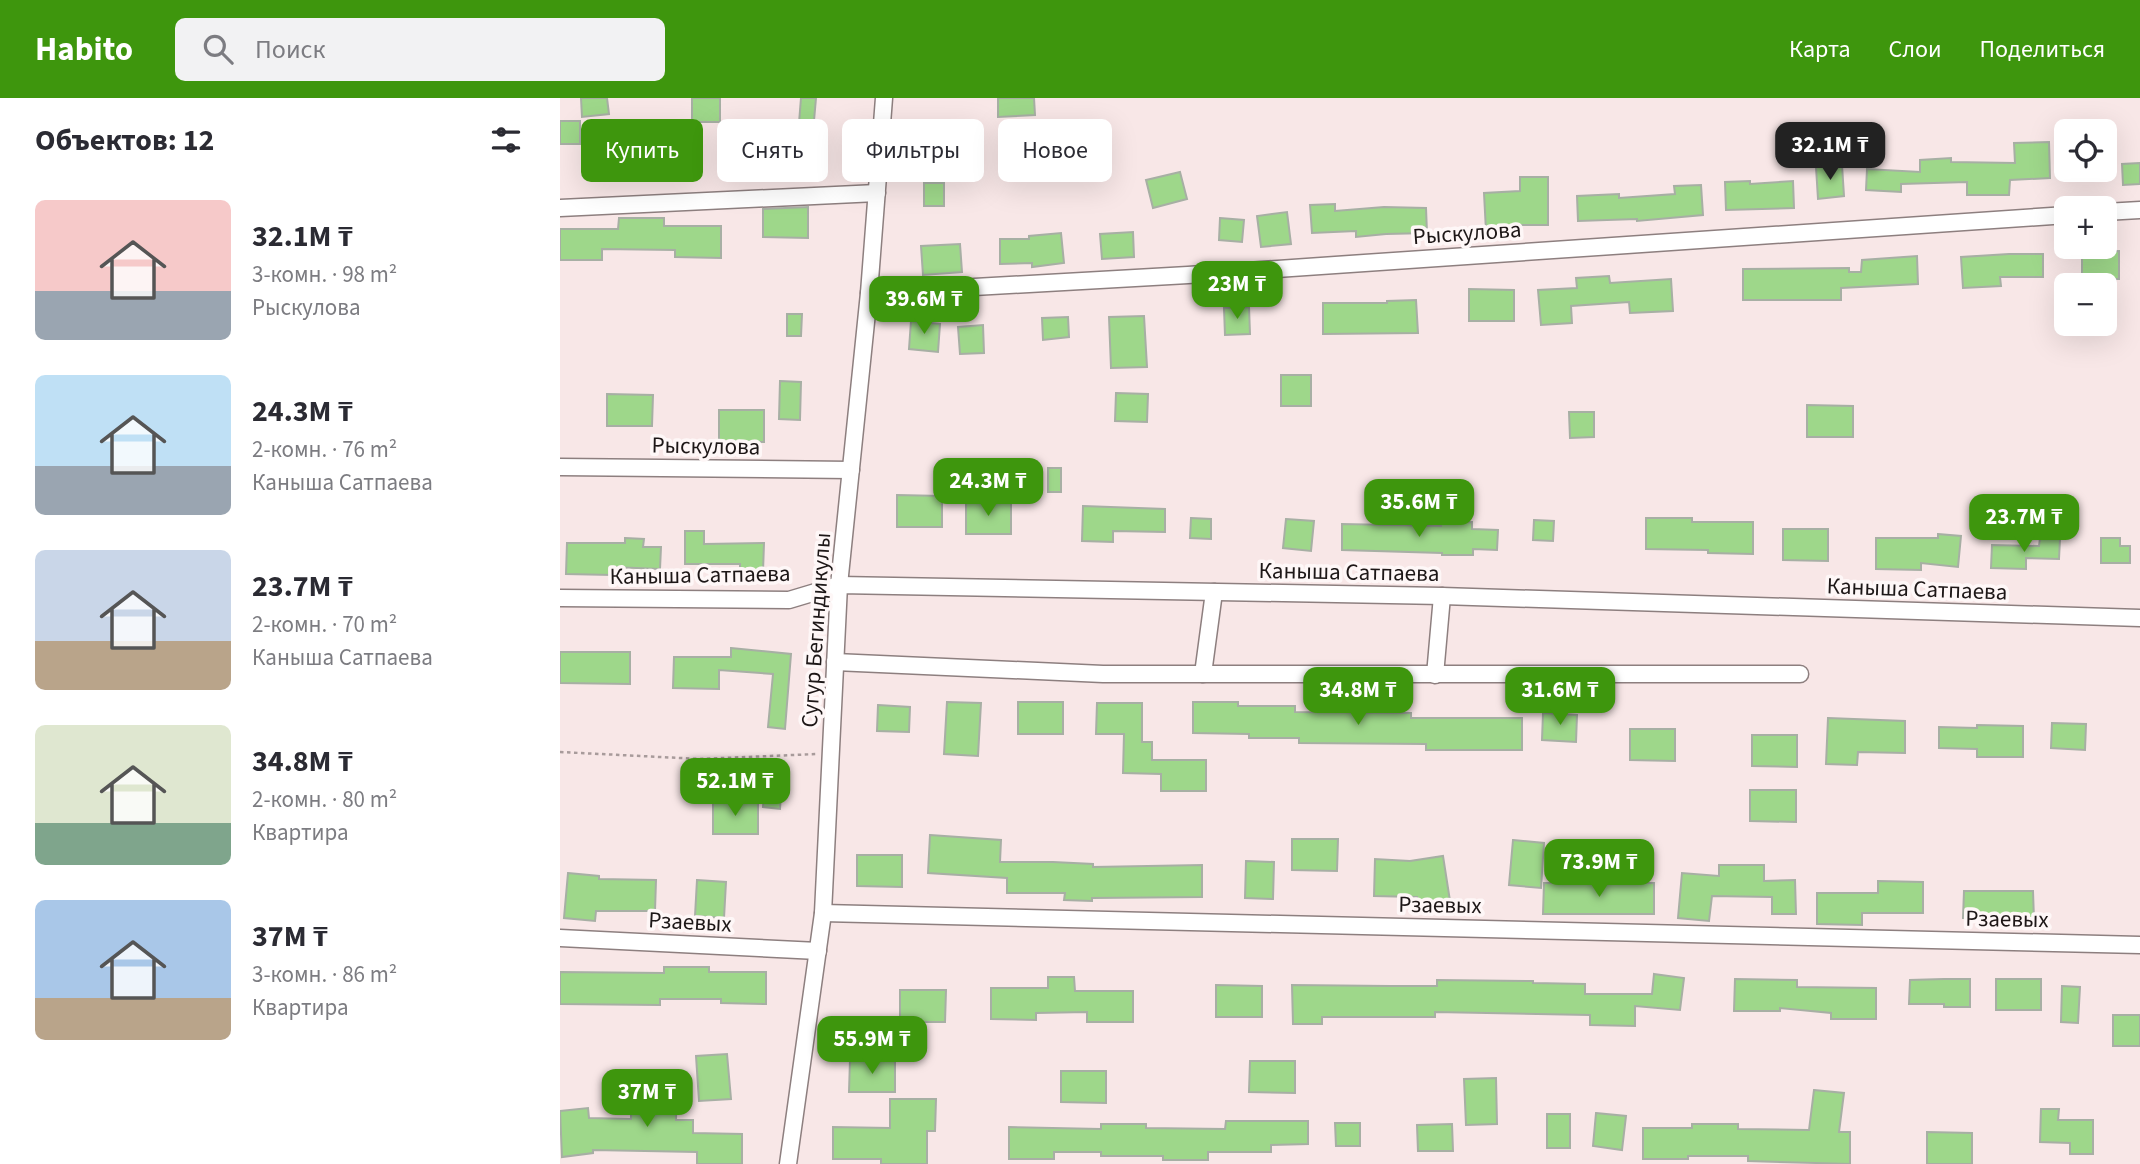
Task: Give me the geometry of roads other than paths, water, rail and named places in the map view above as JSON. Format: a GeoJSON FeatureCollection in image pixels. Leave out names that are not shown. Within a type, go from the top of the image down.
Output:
{"type":"FeatureCollection","features":[{"type":"Feature","properties":{"kind":"street","name":"Сугур Бегиндикулы"},"geometry":{"type":"LineString","coordinates":[[789,1164],[823,913],[839,585],[869,293],[884,98]]}},
{"type":"Feature","properties":{"kind":"street"},"geometry":{"type":"LineString","coordinates":[[560,208],[877,193]]}},
{"type":"Feature","properties":{"kind":"street"},"geometry":{"type":"LineString","coordinates":[[2117,211],[2140,210]]}},
{"type":"Feature","properties":{"kind":"street","name":"Рыскулова"},"geometry":{"type":"LineString","coordinates":[[869,293],[1202,274],[2054,216]]}},
{"type":"Feature","properties":{"kind":"street","name":"Рыскулова"},"geometry":{"type":"LineString","coordinates":[[560,467],[851,470]]}},
{"type":"Feature","properties":{"kind":"street","name":"Каныша Сатпаева"},"geometry":{"type":"LineString","coordinates":[[560,598],[789,600],[839,585],[1442,596],[2140,618]]}},
{"type":"Feature","properties":{"kind":"street"},"geometry":{"type":"LineString","coordinates":[[1203,674],[1214,592]]}},
{"type":"Feature","properties":{"kind":"street"},"geometry":{"type":"LineString","coordinates":[[1435,674],[1442,596]]}},
{"type":"Feature","properties":{"kind":"street"},"geometry":{"type":"LineString","coordinates":[[835,662],[1103,674],[1800,674]]}},
{"type":"Feature","properties":{"kind":"street","name":"Рзаевых"},"geometry":{"type":"LineString","coordinates":[[823,913],[2140,945]]}},
{"type":"Feature","properties":{"kind":"street","name":"Рзаевых"},"geometry":{"type":"LineString","coordinates":[[560,938],[818,951]]}}]}
